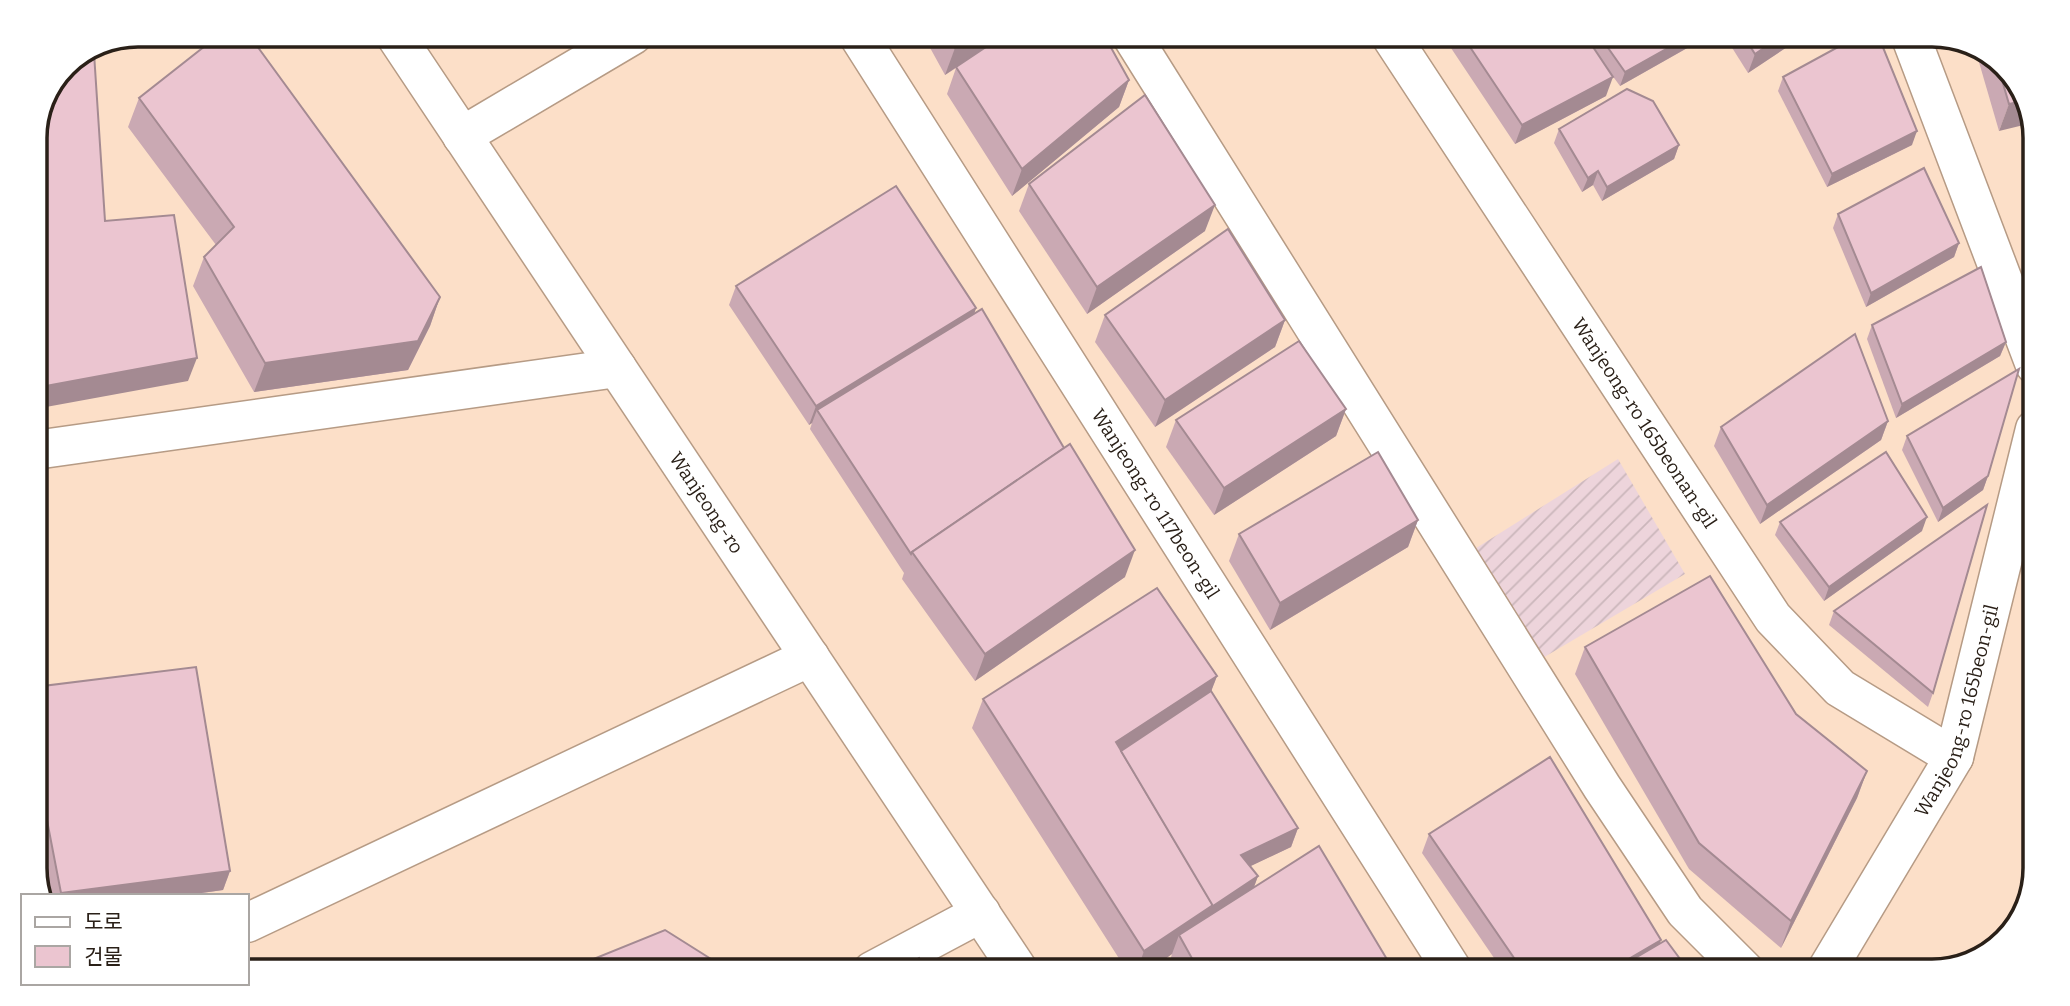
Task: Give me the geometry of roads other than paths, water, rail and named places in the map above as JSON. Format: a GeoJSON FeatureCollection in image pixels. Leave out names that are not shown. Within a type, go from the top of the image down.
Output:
{"type":"FeatureCollection","features":[{"type":"Feature","properties":{"kind":"street","name":"Wanjeong-ro"},"geometry":{"type":"LineString","coordinates":[[403,47],[1011,959]]}},
{"type":"Feature","properties":{"kind":"street"},"geometry":{"type":"LineString","coordinates":[[462,136],[613,47]]}},
{"type":"Feature","properties":{"kind":"street","name":"Wanjeong-ro 117beon-gil"},"geometry":{"type":"LineString","coordinates":[[866,47],[1445,959]]}},
{"type":"Feature","properties":{"kind":"street"},"geometry":{"type":"LineString","coordinates":[[1139,47],[1602,787],[1685,911],[1733,959]]}},
{"type":"Feature","properties":{"kind":"street","name":"Wanjeong-ro 165beonan-gil"},"geometry":{"type":"LineString","coordinates":[[1398,47],[1773,618],[1840,688],[1954,757]]}},
{"type":"Feature","properties":{"kind":"street"},"geometry":{"type":"LineString","coordinates":[[1915,47],[2023,333]]}},
{"type":"Feature","properties":{"kind":"street"},"geometry":{"type":"LineString","coordinates":[[47,448],[617,368]]}},
{"type":"Feature","properties":{"kind":"street","name":"Wanjeong-ro 165beon-gil"},"geometry":{"type":"LineString","coordinates":[[1833,959],[1954,757],[2023,478]]}},
{"type":"Feature","properties":{"kind":"street"},"geometry":{"type":"LineString","coordinates":[[248,923],[810,657]]}},
{"type":"Feature","properties":{"kind":"street"},"geometry":{"type":"LineString","coordinates":[[895,959],[981,913]]}}]}
